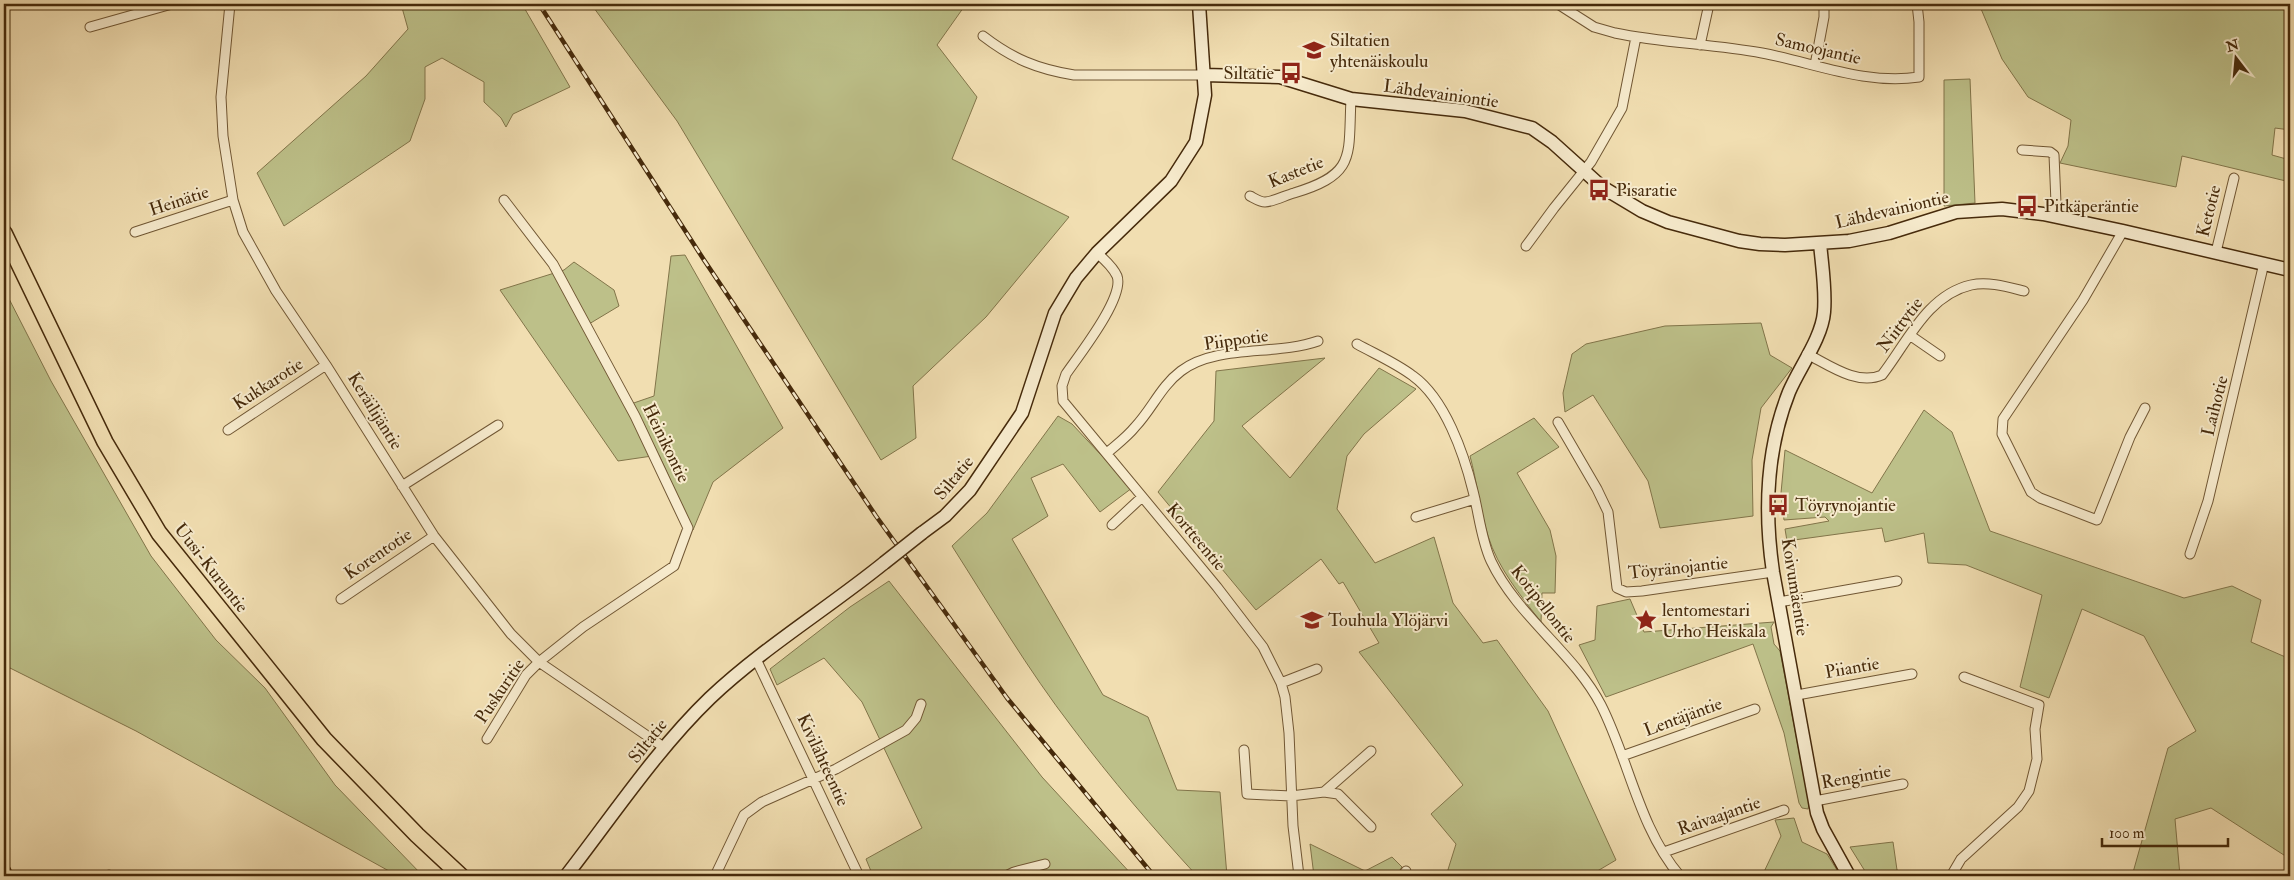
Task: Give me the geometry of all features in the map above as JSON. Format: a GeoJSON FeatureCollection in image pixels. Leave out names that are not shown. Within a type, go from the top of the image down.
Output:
{"type":"FeatureCollection","features":[{"type":"Feature","properties":{"kind":"main road","name":"Uusi-Kuruntie"},"geometry":{"type":"LineString","coordinates":[[4,233],[105,442],[158,533],[324,739],[417,835],[461,876]]}},
{"type":"Feature","properties":{"kind":"street"},"geometry":{"type":"LineString","coordinates":[[90,27],[172,4]]}},
{"type":"Feature","properties":{"kind":"street","name":"Keräilijäntie"},"geometry":{"type":"LineString","coordinates":[[230,4],[220,97],[223,136],[233,200],[243,232],[276,291],[326,365],[434,536],[511,634],[539,662],[665,748]]}},
{"type":"Feature","properties":{"kind":"street","name":"Siltatie"},"geometry":{"type":"LineString","coordinates":[[566,876],[679,729],[709,699],[756,659],[945,516],[970,490],[1022,413],[1055,313],[1076,278],[1096,253],[1171,181],[1196,142],[1205,95],[1199,4]]}},
{"type":"Feature","properties":{"kind":"street","name":"Samoojantie"},"geometry":{"type":"LineString","coordinates":[[1558,4],[1594,27],[1636,37],[1761,53],[1871,79],[1902,80],[1919,77],[1919,22],[1917,4]]}},
{"type":"Feature","properties":{"kind":"street"},"geometry":{"type":"LineString","coordinates":[[1700,45],[1709,4]]}},
{"type":"Feature","properties":{"kind":"street"},"geometry":{"type":"LineString","coordinates":[[1815,65],[1824,17],[1824,4]]}},
{"type":"Feature","properties":{"kind":"street"},"geometry":{"type":"LineString","coordinates":[[983,36],[1005,53],[1021,62],[1054,72],[1084,76],[1204,75]]}},
{"type":"Feature","properties":{"kind":"street"},"geometry":{"type":"LineString","coordinates":[[1526,246],[1591,162],[1622,108],[1636,37]]}},
{"type":"Feature","properties":{"kind":"street","name":"Lähdevainiontie"},"geometry":{"type":"LineString","coordinates":[[1204,75],[1280,77],[1351,99],[1465,112],[1532,128],[1612,193],[1642,211],[1668,222],[1739,241],[1760,244],[1820,244],[1849,241],[1889,232],[1956,212],[2002,209],[2053,216],[2290,270]]}},
{"type":"Feature","properties":{"kind":"street","name":"Kastetie"},"geometry":{"type":"LineString","coordinates":[[1250,196],[1264,202],[1301,191],[1336,175],[1343,167],[1348,150],[1351,99]]}},
{"type":"Feature","properties":{"kind":"street"},"geometry":{"type":"LineString","coordinates":[[2022,150],[2050,152],[2054,155],[2056,203],[2053,216]]}},
{"type":"Feature","properties":{"kind":"street","name":"Ketotie"},"geometry":{"type":"LineString","coordinates":[[2216,252],[2234,178]]}},
{"type":"Feature","properties":{"kind":"street","name":"Heinätie"},"geometry":{"type":"LineString","coordinates":[[135,232],[233,200]]}},
{"type":"Feature","properties":{"kind":"street","name":"Heinikontie"},"geometry":{"type":"LineString","coordinates":[[504,200],[558,272],[635,416],[688,528],[674,566],[584,627],[539,662]]}},
{"type":"Feature","properties":{"kind":"street"},"geometry":{"type":"LineString","coordinates":[[2123,231],[2083,300],[2003,419],[2002,434],[2031,492],[2040,498],[2097,520],[2130,437],[2144,408]]}},
{"type":"Feature","properties":{"kind":"street","name":"Koivumäentie"},"geometry":{"type":"LineString","coordinates":[[1820,244],[1824,312],[1821,326],[1789,392],[1772,447],[1767,506],[1773,572],[1815,801],[1823,829],[1849,876]]}},
{"type":"Feature","properties":{"kind":"street","name":"Kortteentie"},"geometry":{"type":"LineString","coordinates":[[1096,253],[1108,263],[1117,276],[1119,290],[1112,305],[1066,374],[1061,392],[1063,401],[1264,647],[1281,683],[1289,733],[1293,835],[1299,876]]}},
{"type":"Feature","properties":{"kind":"street","name":"Laihotie"},"geometry":{"type":"LineString","coordinates":[[2190,554],[2208,501],[2264,263]]}},
{"type":"Feature","properties":{"kind":"street","name":"Niittytie"},"geometry":{"type":"LineString","coordinates":[[1807,354],[1852,376],[1863,380],[1873,380],[1882,376],[1928,310],[1956,290],[1972,285],[1988,284],[2024,290]]}},
{"type":"Feature","properties":{"kind":"street"},"geometry":{"type":"LineString","coordinates":[[1911,336],[1940,356]]}},
{"type":"Feature","properties":{"kind":"street","name":"Piippotie"},"geometry":{"type":"LineString","coordinates":[[1107,453],[1136,427],[1160,391],[1181,370],[1198,361],[1239,352],[1289,349],[1318,342]]}},
{"type":"Feature","properties":{"kind":"street","name":"Kotipellontie"},"geometry":{"type":"LineString","coordinates":[[1357,344],[1413,376],[1428,392],[1449,422],[1462,454],[1475,499],[1481,529],[1491,559],[1499,575],[1590,689],[1600,705],[1664,852],[1680,876]]}},
{"type":"Feature","properties":{"kind":"street","name":"Kukkarotie"},"geometry":{"type":"LineString","coordinates":[[228,430],[326,365]]}},
{"type":"Feature","properties":{"kind":"street","name":"Töyränojantie"},"geometry":{"type":"LineString","coordinates":[[1558,422],[1597,489],[1608,512],[1617,588],[1626,592],[1642,591],[1773,572]]}},
{"type":"Feature","properties":{"kind":"street"},"geometry":{"type":"LineString","coordinates":[[402,486],[498,425]]}},
{"type":"Feature","properties":{"kind":"street"},"geometry":{"type":"LineString","coordinates":[[1112,525],[1142,497]]}},
{"type":"Feature","properties":{"kind":"street"},"geometry":{"type":"LineString","coordinates":[[1416,516],[1475,499]]}},
{"type":"Feature","properties":{"kind":"street","name":"Korentotie"},"geometry":{"type":"LineString","coordinates":[[341,599],[434,536]]}},
{"type":"Feature","properties":{"kind":"street"},"geometry":{"type":"LineString","coordinates":[[1779,602],[1897,581]]}},
{"type":"Feature","properties":{"kind":"street","name":"Kivilähteentie"},"geometry":{"type":"LineString","coordinates":[[756,659],[859,876]]}},
{"type":"Feature","properties":{"kind":"street","name":"Puskuritie"},"geometry":{"type":"LineString","coordinates":[[488,739],[526,675],[539,662]]}},
{"type":"Feature","properties":{"kind":"street"},"geometry":{"type":"LineString","coordinates":[[1281,683],[1317,670]]}},
{"type":"Feature","properties":{"kind":"street","name":"Piiantie"},"geometry":{"type":"LineString","coordinates":[[1797,695],[1912,674]]}},
{"type":"Feature","properties":{"kind":"street"},"geometry":{"type":"LineString","coordinates":[[1951,876],[1961,859],[2018,807],[2028,791],[2038,759],[2035,729],[2039,706],[1964,676]]}},
{"type":"Feature","properties":{"kind":"street"},"geometry":{"type":"LineString","coordinates":[[715,876],[744,815],[762,802],[836,769],[906,730],[916,718],[921,704]]}},
{"type":"Feature","properties":{"kind":"street","name":"Lentäjäntie"},"geometry":{"type":"LineString","coordinates":[[1622,756],[1754,709]]}},
{"type":"Feature","properties":{"kind":"street"},"geometry":{"type":"LineString","coordinates":[[1244,750],[1247,794],[1291,796],[1324,792],[1338,794],[1371,827]]}},
{"type":"Feature","properties":{"kind":"street"},"geometry":{"type":"LineString","coordinates":[[1324,792],[1371,751]]}},
{"type":"Feature","properties":{"kind":"street","name":"Rengintie"},"geometry":{"type":"LineString","coordinates":[[1815,801],[1903,784]]}},
{"type":"Feature","properties":{"kind":"street","name":"Raivaajantie"},"geometry":{"type":"LineString","coordinates":[[1664,852],[1784,810]]}},
{"type":"Feature","properties":{"kind":"street"},"geometry":{"type":"LineString","coordinates":[[1006,876],[1045,864]]}},
{"type":"Feature","properties":{"kind":"street"},"geometry":{"type":"LineString","coordinates":[[4,871],[6,876]]}},
{"type":"Feature","properties":{"kind":"green space"},"geometry":{"type":"Polygon","coordinates":[[[401,4],[522,4],[570,87],[513,114],[506,127],[501,118],[484,102],[484,82],[442,58],[425,67],[425,99],[410,141],[284,226],[257,173],[366,76],[408,29],[401,4]]]}},
{"type":"Feature","properties":{"kind":"green space"},"geometry":{"type":"Polygon","coordinates":[[[591,4],[966,4],[937,45],[977,97],[952,159],[1069,217],[986,317],[913,386],[916,438],[881,460],[677,121],[591,4]]]}},
{"type":"Feature","properties":{"kind":"green space"},"geometry":{"type":"Polygon","coordinates":[[[1979,4],[2290,4],[2290,130],[2275,128],[2272,155],[2290,160],[2290,182],[2182,156],[2176,187],[2060,163],[2068,146],[2071,120],[2028,97],[2002,59],[1979,4]]]}},
{"type":"Feature","properties":{"kind":"green space"},"geometry":{"type":"Polygon","coordinates":[[[1970,79],[1975,203],[1944,206],[1944,80],[1970,79]]]}},
{"type":"Feature","properties":{"kind":"green space"},"geometry":{"type":"Polygon","coordinates":[[[685,255],[783,428],[713,482],[693,530],[659,455],[618,461],[500,290],[564,270],[574,262],[614,290],[619,306],[584,327],[625,406],[654,396],[671,256],[685,255]]]}},
{"type":"Feature","properties":{"kind":"green space"},"geometry":{"type":"Polygon","coordinates":[[[4,289],[51,381],[151,556],[216,640],[265,688],[335,785],[423,876],[398,876],[136,731],[4,665],[4,289]]]}},
{"type":"Feature","properties":{"kind":"green space"},"geometry":{"type":"Polygon","coordinates":[[[1761,323],[1770,355],[1792,368],[1761,408],[1752,460],[1753,516],[1660,528],[1648,481],[1593,395],[1565,412],[1563,393],[1572,354],[1586,344],[1665,326],[1761,323]]]}},
{"type":"Feature","properties":{"kind":"green space"},"geometry":{"type":"Polygon","coordinates":[[[1325,358],[1242,426],[1290,478],[1379,368],[1416,389],[1364,434],[1347,456],[1337,509],[1375,563],[1434,537],[1453,603],[1483,643],[1497,640],[1548,711],[1616,860],[1589,876],[1446,876],[1456,844],[1431,814],[1463,785],[1359,652],[1379,643],[1343,582],[1339,584],[1321,559],[1256,610],[1158,492],[1214,421],[1216,371],[1325,358]]]}},
{"type":"Feature","properties":{"kind":"green space"},"geometry":{"type":"Polygon","coordinates":[[[1924,410],[1952,432],[1990,531],[2184,598],[2232,586],[2261,600],[2251,642],[2290,659],[2290,859],[2211,808],[2175,819],[2180,876],[2132,876],[2168,748],[2196,731],[2144,636],[2082,609],[2049,698],[2020,687],[2042,595],[1966,565],[1928,563],[1924,533],[1885,542],[1882,528],[1787,541],[1785,529],[1829,521],[1825,517],[1784,520],[1781,493],[1785,450],[1872,493],[1924,410]]]}},
{"type":"Feature","properties":{"kind":"green space"},"geometry":{"type":"Polygon","coordinates":[[[1058,416],[1072,424],[1132,488],[1100,512],[1063,464],[1031,478],[1048,516],[1012,539],[1103,695],[1148,717],[1177,790],[1220,792],[1227,876],[1197,876],[1133,803],[1040,683],[952,546],[987,513],[1058,416]]]}},
{"type":"Feature","properties":{"kind":"green space"},"geometry":{"type":"Polygon","coordinates":[[[1534,418],[1559,447],[1517,473],[1550,530],[1556,556],[1555,593],[1542,593],[1541,622],[1510,581],[1492,548],[1485,526],[1470,456],[1534,418]]]}},
{"type":"Feature","properties":{"kind":"green space"},"geometry":{"type":"Polygon","coordinates":[[[889,581],[1042,777],[1133,876],[873,876],[866,859],[922,828],[862,702],[824,658],[777,685],[770,669],[850,607],[889,581]]]}},
{"type":"Feature","properties":{"kind":"green space"},"geometry":{"type":"Polygon","coordinates":[[[1630,599],[1644,632],[1774,622],[1771,627],[1774,644],[1780,651],[1809,804],[1808,809],[1802,808],[1799,803],[1784,733],[1753,644],[1606,697],[1579,645],[1595,640],[1597,606],[1630,599]]]}},
{"type":"Feature","properties":{"kind":"green space"},"geometry":{"type":"Polygon","coordinates":[[[1794,818],[1802,842],[1827,854],[1837,870],[1814,876],[1762,876],[1781,836],[1775,820],[1794,818]]]}},
{"type":"Feature","properties":{"kind":"green space"},"geometry":{"type":"Polygon","coordinates":[[[1893,842],[1897,870],[1908,876],[1868,876],[1850,847],[1893,842]]]}},
{"type":"Feature","properties":{"kind":"green space"},"geometry":{"type":"Polygon","coordinates":[[[1310,844],[1365,871],[1392,857],[1402,867],[1396,876],[1314,876],[1310,844]]]}},
{"type":"Feature","properties":{"kind":"railway"},"geometry":{"type":"LineString","coordinates":[[539,4],[704,260],[876,516],[1007,698],[1154,876]]}},
{"type":"Feature","properties":{"kind":"place","name":"Siltatien yhtenäiskoulu"},"geometry":{"type":"Point","coordinates":[1314,50]}},
{"type":"Feature","properties":{"kind":"place","name":"Siltatie"},"geometry":{"type":"Point","coordinates":[1291,73]}},
{"type":"Feature","properties":{"kind":"place","name":"Pisaratie"},"geometry":{"type":"Point","coordinates":[1599,190]}},
{"type":"Feature","properties":{"kind":"place","name":"Pitkäperäntie"},"geometry":{"type":"Point","coordinates":[2027,206]}},
{"type":"Feature","properties":{"kind":"place","name":"Töyrynojantie"},"geometry":{"type":"Point","coordinates":[1778,505]}},
{"type":"Feature","properties":{"kind":"place","name":"Touhula Ylöjärvi"},"geometry":{"type":"Point","coordinates":[1312,620]}},
{"type":"Feature","properties":{"kind":"place","name":"lentomestari Urho Heiskala"},"geometry":{"type":"Point","coordinates":[1646,620]}}]}
